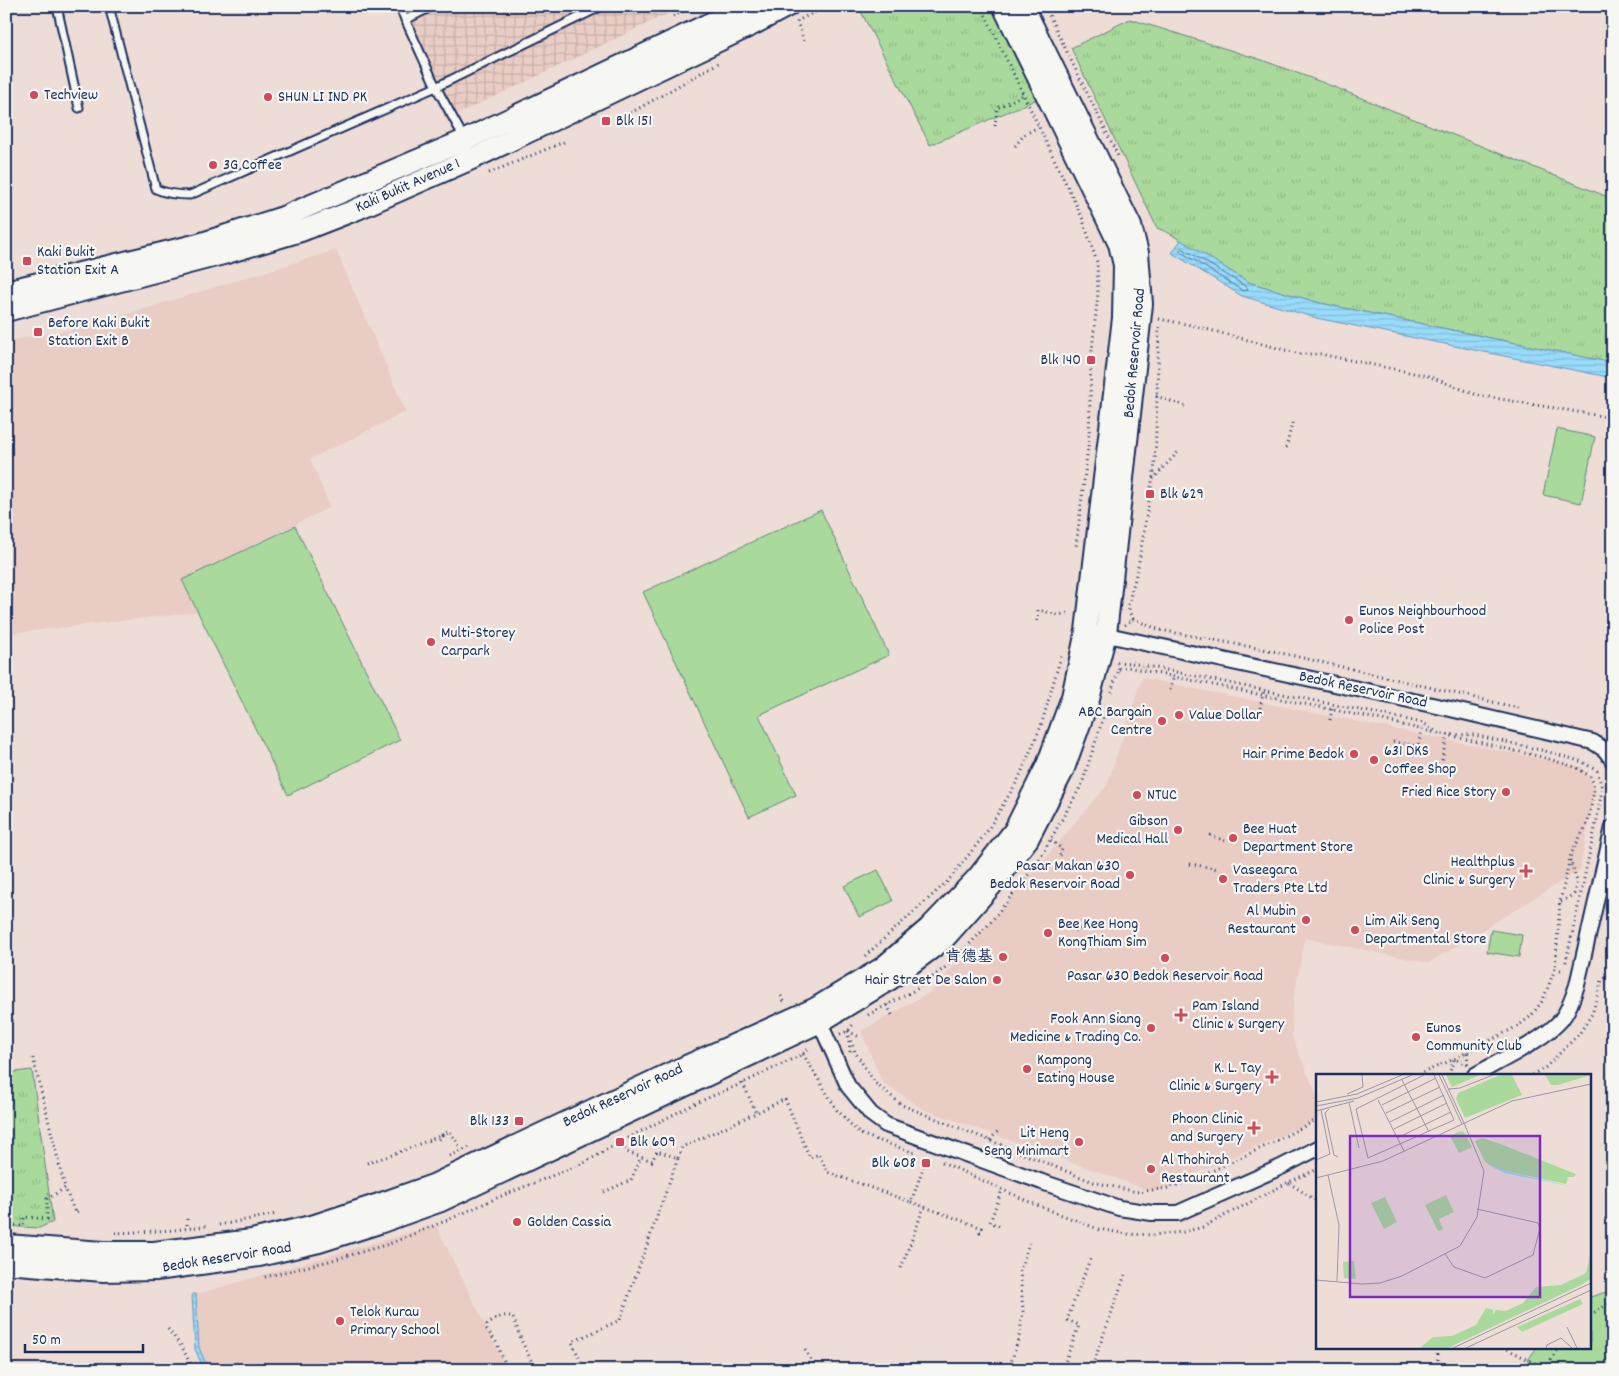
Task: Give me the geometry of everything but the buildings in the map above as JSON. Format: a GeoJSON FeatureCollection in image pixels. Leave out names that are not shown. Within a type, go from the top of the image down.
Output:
{"type":"FeatureCollection","features":[{"type":"Feature","properties":{"kind":"main road","name":"Kaki Bukit Avenue 1"},"geometry":{"type":"LineString","coordinates":[[6,291],[199,244],[283,216],[464,140],[746,6]]}},
{"type":"Feature","properties":{"kind":"main road","name":"Bedok Reservoir Road"},"geometry":{"type":"LineString","coordinates":[[817,1015],[882,968],[930,928],[978,877],[1014,831],[1047,765],[1072,697],[1086,631],[1123,318],[1124,265],[1118,244],[1003,6]]}},
{"type":"Feature","properties":{"kind":"main road","name":"Bedok Reservoir Road"},"geometry":{"type":"LineString","coordinates":[[6,1263],[103,1271],[156,1270],[259,1256],[319,1242],[379,1223],[437,1193],[889,980],[943,940],[992,886],[1028,839],[1063,771],[1089,699],[1106,634],[1142,304],[1138,253],[1131,226],[1023,6]]}},
{"type":"Feature","properties":{"kind":"main road","name":"Kaki Bukit Avenue 1"},"geometry":{"type":"LineString","coordinates":[[6,311],[227,253],[310,228],[476,157],[650,74],[792,18]]}},
{"type":"Feature","properties":{"kind":"main road","name":"Bedok Reservoir Road"},"geometry":{"type":"LineString","coordinates":[[9,1236],[103,1252],[154,1252],[252,1240],[437,1193]]}},
{"type":"Feature","properties":{"kind":"street","name":"Bedok Reservoir Road"},"geometry":{"type":"LineString","coordinates":[[1086,631],[1446,708],[1593,742],[1605,750],[1613,761]]}},
{"type":"Feature","properties":{"kind":"street"},"geometry":{"type":"LineString","coordinates":[[1471,1069],[1548,1033],[1561,1020],[1570,1005],[1578,985],[1613,827]]}},
{"type":"Feature","properties":{"kind":"street"},"geometry":{"type":"LineString","coordinates":[[817,1015],[848,1086],[871,1114],[886,1125],[1119,1208],[1152,1213],[1178,1213],[1281,1167],[1316,1149]]}},
{"type":"Feature","properties":{"kind":"lane"},"geometry":{"type":"LineString","coordinates":[[57,6],[79,108]]}},
{"type":"Feature","properties":{"kind":"lane"},"geometry":{"type":"LineString","coordinates":[[109,6],[156,189],[164,193],[190,196],[436,87],[602,6]]}},
{"type":"Feature","properties":{"kind":"lane"},"geometry":{"type":"LineString","coordinates":[[399,6],[436,87],[464,140]]}},
{"type":"Feature","properties":{"kind":"lane"},"geometry":{"type":"LineString","coordinates":[[405,20],[433,6]]}},
{"type":"Feature","properties":{"kind":"path"},"geometry":{"type":"LineString","coordinates":[[674,16],[695,6]]}},
{"type":"Feature","properties":{"kind":"path"},"geometry":{"type":"LineString","coordinates":[[804,41],[792,18],[827,6]]}},
{"type":"Feature","properties":{"kind":"path"},"geometry":{"type":"LineString","coordinates":[[981,6],[1082,217],[1097,262],[1098,293],[1091,360],[1089,439],[1075,556]]}},
{"type":"Feature","properties":{"kind":"path"},"geometry":{"type":"LineString","coordinates":[[1045,6],[1073,61]]}},
{"type":"Feature","properties":{"kind":"path"},"geometry":{"type":"LineString","coordinates":[[622,118],[726,58]]}},
{"type":"Feature","properties":{"kind":"path"},"geometry":{"type":"LineString","coordinates":[[995,126],[997,108],[1022,95]]}},
{"type":"Feature","properties":{"kind":"path"},"geometry":{"type":"LineString","coordinates":[[1015,146],[1024,135],[1038,127]]}},
{"type":"Feature","properties":{"kind":"path"},"geometry":{"type":"LineString","coordinates":[[489,173],[564,142]]}},
{"type":"Feature","properties":{"kind":"path"},"geometry":{"type":"LineString","coordinates":[[1524,710],[1273,651],[1160,630],[1133,619],[1128,605],[1138,567],[1155,464],[1159,319],[1191,325],[1300,354],[1320,354],[1428,376],[1477,395],[1613,418]]}},
{"type":"Feature","properties":{"kind":"path"},"geometry":{"type":"LineString","coordinates":[[1156,396],[1185,406]]}},
{"type":"Feature","properties":{"kind":"path"},"geometry":{"type":"LineString","coordinates":[[1286,448],[1293,420]]}},
{"type":"Feature","properties":{"kind":"path"},"geometry":{"type":"LineString","coordinates":[[1153,479],[1180,451]]}},
{"type":"Feature","properties":{"kind":"path"},"geometry":{"type":"LineString","coordinates":[[1037,621],[1038,610],[1059,615],[1068,613],[1070,602]]}},
{"type":"Feature","properties":{"kind":"path"},"geometry":{"type":"LineString","coordinates":[[1124,625],[1133,619]]}},
{"type":"Feature","properties":{"kind":"path"},"geometry":{"type":"LineString","coordinates":[[861,959],[948,881],[986,833],[1018,780],[1041,726],[1059,659],[1067,650]]}},
{"type":"Feature","properties":{"kind":"path"},"geometry":{"type":"LineString","coordinates":[[1117,662],[1132,663],[1423,723],[1440,734],[1474,735],[1545,751],[1583,762],[1597,771],[1602,788],[1563,977]]}},
{"type":"Feature","properties":{"kind":"path"},"geometry":{"type":"LineString","coordinates":[[1119,669],[1127,667],[1422,729],[1542,757],[1575,767],[1590,776],[1594,792],[1591,812],[1570,860],[1560,902],[1555,969],[1543,1000],[1531,1016],[1518,1026],[1467,1053],[1420,1074]]}},
{"type":"Feature","properties":{"kind":"path"},"geometry":{"type":"LineString","coordinates":[[1170,690],[1176,672]]}},
{"type":"Feature","properties":{"kind":"path"},"geometry":{"type":"LineString","coordinates":[[1260,708],[1264,690]]}},
{"type":"Feature","properties":{"kind":"path"},"geometry":{"type":"LineString","coordinates":[[1330,720],[1333,704]]}},
{"type":"Feature","properties":{"kind":"path"},"geometry":{"type":"LineString","coordinates":[[1416,754],[1422,729]]}},
{"type":"Feature","properties":{"kind":"path"},"geometry":{"type":"LineString","coordinates":[[1442,760],[1447,735]]}},
{"type":"Feature","properties":{"kind":"path"},"geometry":{"type":"LineString","coordinates":[[1393,742],[1418,746]]}},
{"type":"Feature","properties":{"kind":"path"},"geometry":{"type":"LineString","coordinates":[[1210,835],[1225,841]]}},
{"type":"Feature","properties":{"kind":"path"},"geometry":{"type":"LineString","coordinates":[[1051,840],[1062,849],[1059,859]]}},
{"type":"Feature","properties":{"kind":"path"},"geometry":{"type":"LineString","coordinates":[[1560,902],[1574,894],[1576,887],[1577,881],[1570,860]]}},
{"type":"Feature","properties":{"kind":"path"},"geometry":{"type":"LineString","coordinates":[[1190,864],[1219,869]]}},
{"type":"Feature","properties":{"kind":"path"},"geometry":{"type":"LineString","coordinates":[[1576,887],[1581,888]]}},
{"type":"Feature","properties":{"kind":"path"},"geometry":{"type":"LineString","coordinates":[[1075,932],[1085,926]]}},
{"type":"Feature","properties":{"kind":"path"},"geometry":{"type":"LineString","coordinates":[[1555,969],[1564,971]]}},
{"type":"Feature","properties":{"kind":"path"},"geometry":{"type":"LineString","coordinates":[[1534,1074],[1545,1068],[1579,1034],[1592,1014],[1602,980],[1613,973]]}},
{"type":"Feature","properties":{"kind":"path"},"geometry":{"type":"LineString","coordinates":[[781,996],[785,1003]]}},
{"type":"Feature","properties":{"kind":"path"},"geometry":{"type":"LineString","coordinates":[[887,1005],[893,1017]]}},
{"type":"Feature","properties":{"kind":"path"},"geometry":{"type":"LineString","coordinates":[[848,1031],[862,1038]]}},
{"type":"Feature","properties":{"kind":"path"},"geometry":{"type":"LineString","coordinates":[[848,1031],[851,1060]]}},
{"type":"Feature","properties":{"kind":"path"},"geometry":{"type":"LineString","coordinates":[[848,1031],[855,1052],[875,1083],[902,1105],[1093,1182],[1137,1192],[1155,1191],[1190,1181],[1270,1144],[1316,1120]]}},
{"type":"Feature","properties":{"kind":"path"},"geometry":{"type":"LineString","coordinates":[[265,1276],[329,1262],[389,1244],[450,1219],[499,1196],[584,1163],[694,1104],[743,1083],[803,1054],[806,1050]]}},
{"type":"Feature","properties":{"kind":"path"},"geometry":{"type":"LineString","coordinates":[[1467,1053],[1471,1069]]}},
{"type":"Feature","properties":{"kind":"path"},"geometry":{"type":"LineString","coordinates":[[32,1058],[65,1188],[75,1213],[79,1210]]}},
{"type":"Feature","properties":{"kind":"path"},"geometry":{"type":"LineString","coordinates":[[1454,1059],[1471,1069]]}},
{"type":"Feature","properties":{"kind":"path"},"geometry":{"type":"LineString","coordinates":[[1449,1074],[1454,1059]]}},
{"type":"Feature","properties":{"kind":"path"},"geometry":{"type":"LineString","coordinates":[[1471,1069],[1475,1060]]}},
{"type":"Feature","properties":{"kind":"path"},"geometry":{"type":"LineString","coordinates":[[743,1083],[756,1113]]}},
{"type":"Feature","properties":{"kind":"path"},"geometry":{"type":"LineString","coordinates":[[581,1362],[572,1342],[620,1320],[682,1147],[785,1099],[810,1158],[819,1154],[827,1172],[982,1228],[980,1232],[983,1232]]}},
{"type":"Feature","properties":{"kind":"path"},"geometry":{"type":"LineString","coordinates":[[367,1163],[392,1155],[450,1130],[461,1150],[446,1158]]}},
{"type":"Feature","properties":{"kind":"path"},"geometry":{"type":"LineString","coordinates":[[990,1140],[998,1131]]}},
{"type":"Feature","properties":{"kind":"path"},"geometry":{"type":"LineString","coordinates":[[438,1142],[442,1135]]}},
{"type":"Feature","properties":{"kind":"path"},"geometry":{"type":"LineString","coordinates":[[620,1142],[628,1152],[652,1161],[657,1150],[678,1158]]}},
{"type":"Feature","properties":{"kind":"path"},"geometry":{"type":"LineString","coordinates":[[911,1202],[932,1142]]}},
{"type":"Feature","properties":{"kind":"path"},"geometry":{"type":"LineString","coordinates":[[604,1192],[631,1180],[641,1156]]}},
{"type":"Feature","properties":{"kind":"path"},"geometry":{"type":"LineString","coordinates":[[1289,1182],[1316,1201]]}},
{"type":"Feature","properties":{"kind":"path"},"geometry":{"type":"LineString","coordinates":[[9,1236],[23,1226],[24,1217],[47,1219],[47,1199],[65,1188]]}},
{"type":"Feature","properties":{"kind":"path"},"geometry":{"type":"LineString","coordinates":[[999,1226],[990,1222],[1002,1190]]}},
{"type":"Feature","properties":{"kind":"path"},"geometry":{"type":"LineString","coordinates":[[901,1268],[924,1207]]}},
{"type":"Feature","properties":{"kind":"path"},"geometry":{"type":"LineString","coordinates":[[106,1233],[220,1225],[285,1213]]}},
{"type":"Feature","properties":{"kind":"path"},"geometry":{"type":"LineString","coordinates":[[187,1219],[187,1228]]}},
{"type":"Feature","properties":{"kind":"path"},"geometry":{"type":"LineString","coordinates":[[1009,1370],[1020,1333],[1023,1311],[1019,1276],[1029,1243]]}},
{"type":"Feature","properties":{"kind":"path"},"geometry":{"type":"LineString","coordinates":[[1062,1370],[1078,1325],[1067,1320],[1090,1259]]}},
{"type":"Feature","properties":{"kind":"path"},"geometry":{"type":"LineString","coordinates":[[1091,1370],[1126,1272]]}},
{"type":"Feature","properties":{"kind":"path"},"geometry":{"type":"LineString","coordinates":[[1592,1314],[1613,1301]]}},
{"type":"Feature","properties":{"kind":"path"},"geometry":{"type":"LineString","coordinates":[[6,1312],[6,1319]]}},
{"type":"Feature","properties":{"kind":"path"},"geometry":{"type":"LineString","coordinates":[[508,1370],[496,1342],[487,1330],[487,1325],[507,1315],[513,1317],[522,1342],[536,1370]]}},
{"type":"Feature","properties":{"kind":"path"},"geometry":{"type":"LineString","coordinates":[[168,1328],[182,1347],[193,1370]]}},
{"type":"Feature","properties":{"kind":"path"},"geometry":{"type":"LineString","coordinates":[[1438,1348],[1438,1365]]}},
{"type":"Feature","properties":{"kind":"path"},"geometry":{"type":"LineString","coordinates":[[1505,1348],[1546,1369],[1558,1348]]}},
{"type":"Feature","properties":{"kind":"path"},"geometry":{"type":"LineString","coordinates":[[805,1350],[817,1370]]}},
{"type":"Feature","properties":{"kind":"shaded area"},"geometry":{"type":"Polygon","coordinates":[[[392,6],[684,6],[446,120],[392,6]]]}},
{"type":"Feature","properties":{"kind":"shaded area"},"geometry":{"type":"Polygon","coordinates":[[[336,250],[406,412],[310,459],[330,507],[183,580],[198,612],[6,634],[6,341],[85,327],[336,250]]]}},
{"type":"Feature","properties":{"kind":"shaded area"},"geometry":{"type":"Polygon","coordinates":[[[1142,678],[1582,767],[1595,787],[1580,870],[1429,963],[1305,938],[1293,1002],[1292,1037],[1316,1093],[1316,1120],[1154,1192],[923,1109],[882,1082],[861,1031],[932,991],[1107,785],[1142,678]]]}},
{"type":"Feature","properties":{"kind":"shaded area","name":"Telok Kurau Primary School"},"geometry":{"type":"Polygon","coordinates":[[[436,1225],[507,1370],[209,1370],[199,1348],[197,1294],[436,1225]]]}},
{"type":"Feature","properties":{"kind":"green space"},"geometry":{"type":"Polygon","coordinates":[[[858,6],[994,6],[1040,98],[930,145],[858,6]]]}},
{"type":"Feature","properties":{"kind":"green space"},"geometry":{"type":"Polygon","coordinates":[[[1130,19],[1262,60],[1324,83],[1613,199],[1613,363],[1320,303],[1248,282],[1169,233],[1157,228],[1071,48],[1130,19]]]}},
{"type":"Feature","properties":{"kind":"green space"},"geometry":{"type":"Polygon","coordinates":[[[1557,429],[1595,437],[1581,503],[1543,495],[1557,429]]]}},
{"type":"Feature","properties":{"kind":"green space"},"geometry":{"type":"Polygon","coordinates":[[[821,510],[889,655],[759,715],[796,795],[749,817],[643,592],[821,510]]]}},
{"type":"Feature","properties":{"kind":"green space"},"geometry":{"type":"Polygon","coordinates":[[[295,526],[400,740],[288,795],[182,580],[295,526]]]}},
{"type":"Feature","properties":{"kind":"green space"},"geometry":{"type":"Polygon","coordinates":[[[878,870],[893,901],[859,917],[844,886],[878,870]]]}},
{"type":"Feature","properties":{"kind":"green space"},"geometry":{"type":"Polygon","coordinates":[[[1491,930],[1522,935],[1519,957],[1487,952],[1491,930]]]}},
{"type":"Feature","properties":{"kind":"green space"},"geometry":{"type":"Polygon","coordinates":[[[32,1070],[53,1222],[39,1228],[6,1226],[6,1073],[32,1070]]]}},
{"type":"Feature","properties":{"kind":"green space"},"geometry":{"type":"Polygon","coordinates":[[[1613,1290],[1613,1370],[1521,1370],[1536,1348],[1592,1348],[1592,1296],[1613,1290]]]}},
{"type":"Feature","properties":{"kind":"water"},"geometry":{"type":"Polygon","coordinates":[[[1181,240],[1248,282],[1320,303],[1613,363],[1613,378],[1316,318],[1242,296],[1172,253],[1181,240]]]}},
{"type":"Feature","properties":{"kind":"water"},"geometry":{"type":"Polygon","coordinates":[[[192,1294],[196,1294],[199,1348],[209,1370],[204,1370],[195,1349],[192,1294]]]}},
{"type":"Feature","properties":{"kind":"place","name":"Techview"},"geometry":{"type":"Point","coordinates":[34,95]}},
{"type":"Feature","properties":{"kind":"place","name":"SHUN LI IND PK"},"geometry":{"type":"Point","coordinates":[268,97]}},
{"type":"Feature","properties":{"kind":"place","name":"Blk 151"},"geometry":{"type":"Point","coordinates":[606,121]}},
{"type":"Feature","properties":{"kind":"place","name":"3G Coffee"},"geometry":{"type":"Point","coordinates":[213,165]}},
{"type":"Feature","properties":{"kind":"place","name":"Kaki Bukit Station Exit A"},"geometry":{"type":"Point","coordinates":[27,261]}},
{"type":"Feature","properties":{"kind":"place","name":"Before Kaki Bukit Station Exit B"},"geometry":{"type":"Point","coordinates":[38,332]}},
{"type":"Feature","properties":{"kind":"place","name":"Blk 140"},"geometry":{"type":"Point","coordinates":[1091,360]}},
{"type":"Feature","properties":{"kind":"place","name":"Blk 629"},"geometry":{"type":"Point","coordinates":[1150,494]}},
{"type":"Feature","properties":{"kind":"place","name":"Eunos Neighbourhood Police Post"},"geometry":{"type":"Point","coordinates":[1349,620]}},
{"type":"Feature","properties":{"kind":"place","name":"Multi-Storey Carpark"},"geometry":{"type":"Point","coordinates":[431,642]}},
{"type":"Feature","properties":{"kind":"place","name":"Value Dollar"},"geometry":{"type":"Point","coordinates":[1179,715]}},
{"type":"Feature","properties":{"kind":"place","name":"ABC Bargain Centre"},"geometry":{"type":"Point","coordinates":[1162,721]}},
{"type":"Feature","properties":{"kind":"place","name":"Hair Prime Bedok"},"geometry":{"type":"Point","coordinates":[1354,754]}},
{"type":"Feature","properties":{"kind":"place","name":"631 DKS Coffee Shop"},"geometry":{"type":"Point","coordinates":[1374,760]}},
{"type":"Feature","properties":{"kind":"place","name":"Fried Rice Story"},"geometry":{"type":"Point","coordinates":[1506,792]}},
{"type":"Feature","properties":{"kind":"place","name":"NTUC"},"geometry":{"type":"Point","coordinates":[1137,795]}},
{"type":"Feature","properties":{"kind":"place","name":"Gibson Medical Hall"},"geometry":{"type":"Point","coordinates":[1178,830]}},
{"type":"Feature","properties":{"kind":"place","name":"Bee Huat Department Store"},"geometry":{"type":"Point","coordinates":[1233,838]}},
{"type":"Feature","properties":{"kind":"place","name":"Healthplus Clinic & Surgery"},"geometry":{"type":"Point","coordinates":[1526,871]}},
{"type":"Feature","properties":{"kind":"place","name":"Pasar Makan 630 Bedok Reservoir Road"},"geometry":{"type":"Point","coordinates":[1130,875]}},
{"type":"Feature","properties":{"kind":"place","name":"Vaseegara Traders Pte Ltd"},"geometry":{"type":"Point","coordinates":[1223,879]}},
{"type":"Feature","properties":{"kind":"place","name":"Al Mubin Restaurant"},"geometry":{"type":"Point","coordinates":[1306,920]}},
{"type":"Feature","properties":{"kind":"place","name":"Lim Aik Seng Departmental Store"},"geometry":{"type":"Point","coordinates":[1355,930]}},
{"type":"Feature","properties":{"kind":"place","name":"Bee Kee Hong KongThiam Sim"},"geometry":{"type":"Point","coordinates":[1048,933]}},
{"type":"Feature","properties":{"kind":"place","name":"肯德基"},"geometry":{"type":"Point","coordinates":[1003,957]}},
{"type":"Feature","properties":{"kind":"place","name":"Pasar 630 Bedok Reservoir Road"},"geometry":{"type":"Point","coordinates":[1165,958]}},
{"type":"Feature","properties":{"kind":"place","name":"Hair Street De Salon"},"geometry":{"type":"Point","coordinates":[997,980]}},
{"type":"Feature","properties":{"kind":"place","name":"Pam Island Clinic & Surgery"},"geometry":{"type":"Point","coordinates":[1181,1015]}},
{"type":"Feature","properties":{"kind":"place","name":"Fook Ann Siang Medicine & Trading Co."},"geometry":{"type":"Point","coordinates":[1151,1028]}},
{"type":"Feature","properties":{"kind":"place","name":"Eunos Community Club"},"geometry":{"type":"Point","coordinates":[1416,1037]}},
{"type":"Feature","properties":{"kind":"place","name":"Kampong Eating House"},"geometry":{"type":"Point","coordinates":[1027,1069]}},
{"type":"Feature","properties":{"kind":"place","name":"K. L. Tay Clinic & Surgery"},"geometry":{"type":"Point","coordinates":[1272,1077]}},
{"type":"Feature","properties":{"kind":"place","name":"Blk 133"},"geometry":{"type":"Point","coordinates":[519,1121]}},
{"type":"Feature","properties":{"kind":"place","name":"Phoon Clinic and Surgery"},"geometry":{"type":"Point","coordinates":[1254,1128]}},
{"type":"Feature","properties":{"kind":"place","name":"Blk 609"},"geometry":{"type":"Point","coordinates":[620,1142]}},
{"type":"Feature","properties":{"kind":"place","name":"Lit Heng Seng Minimart"},"geometry":{"type":"Point","coordinates":[1079,1142]}},
{"type":"Feature","properties":{"kind":"place","name":"Blk 608"},"geometry":{"type":"Point","coordinates":[926,1163]}},
{"type":"Feature","properties":{"kind":"place","name":"Al Thohirah Restaurant"},"geometry":{"type":"Point","coordinates":[1151,1169]}},
{"type":"Feature","properties":{"kind":"place","name":"Golden Cassia"},"geometry":{"type":"Point","coordinates":[517,1222]}},
{"type":"Feature","properties":{"kind":"place","name":"Telok Kurau Primary School"},"geometry":{"type":"Point","coordinates":[340,1321]}}]}
